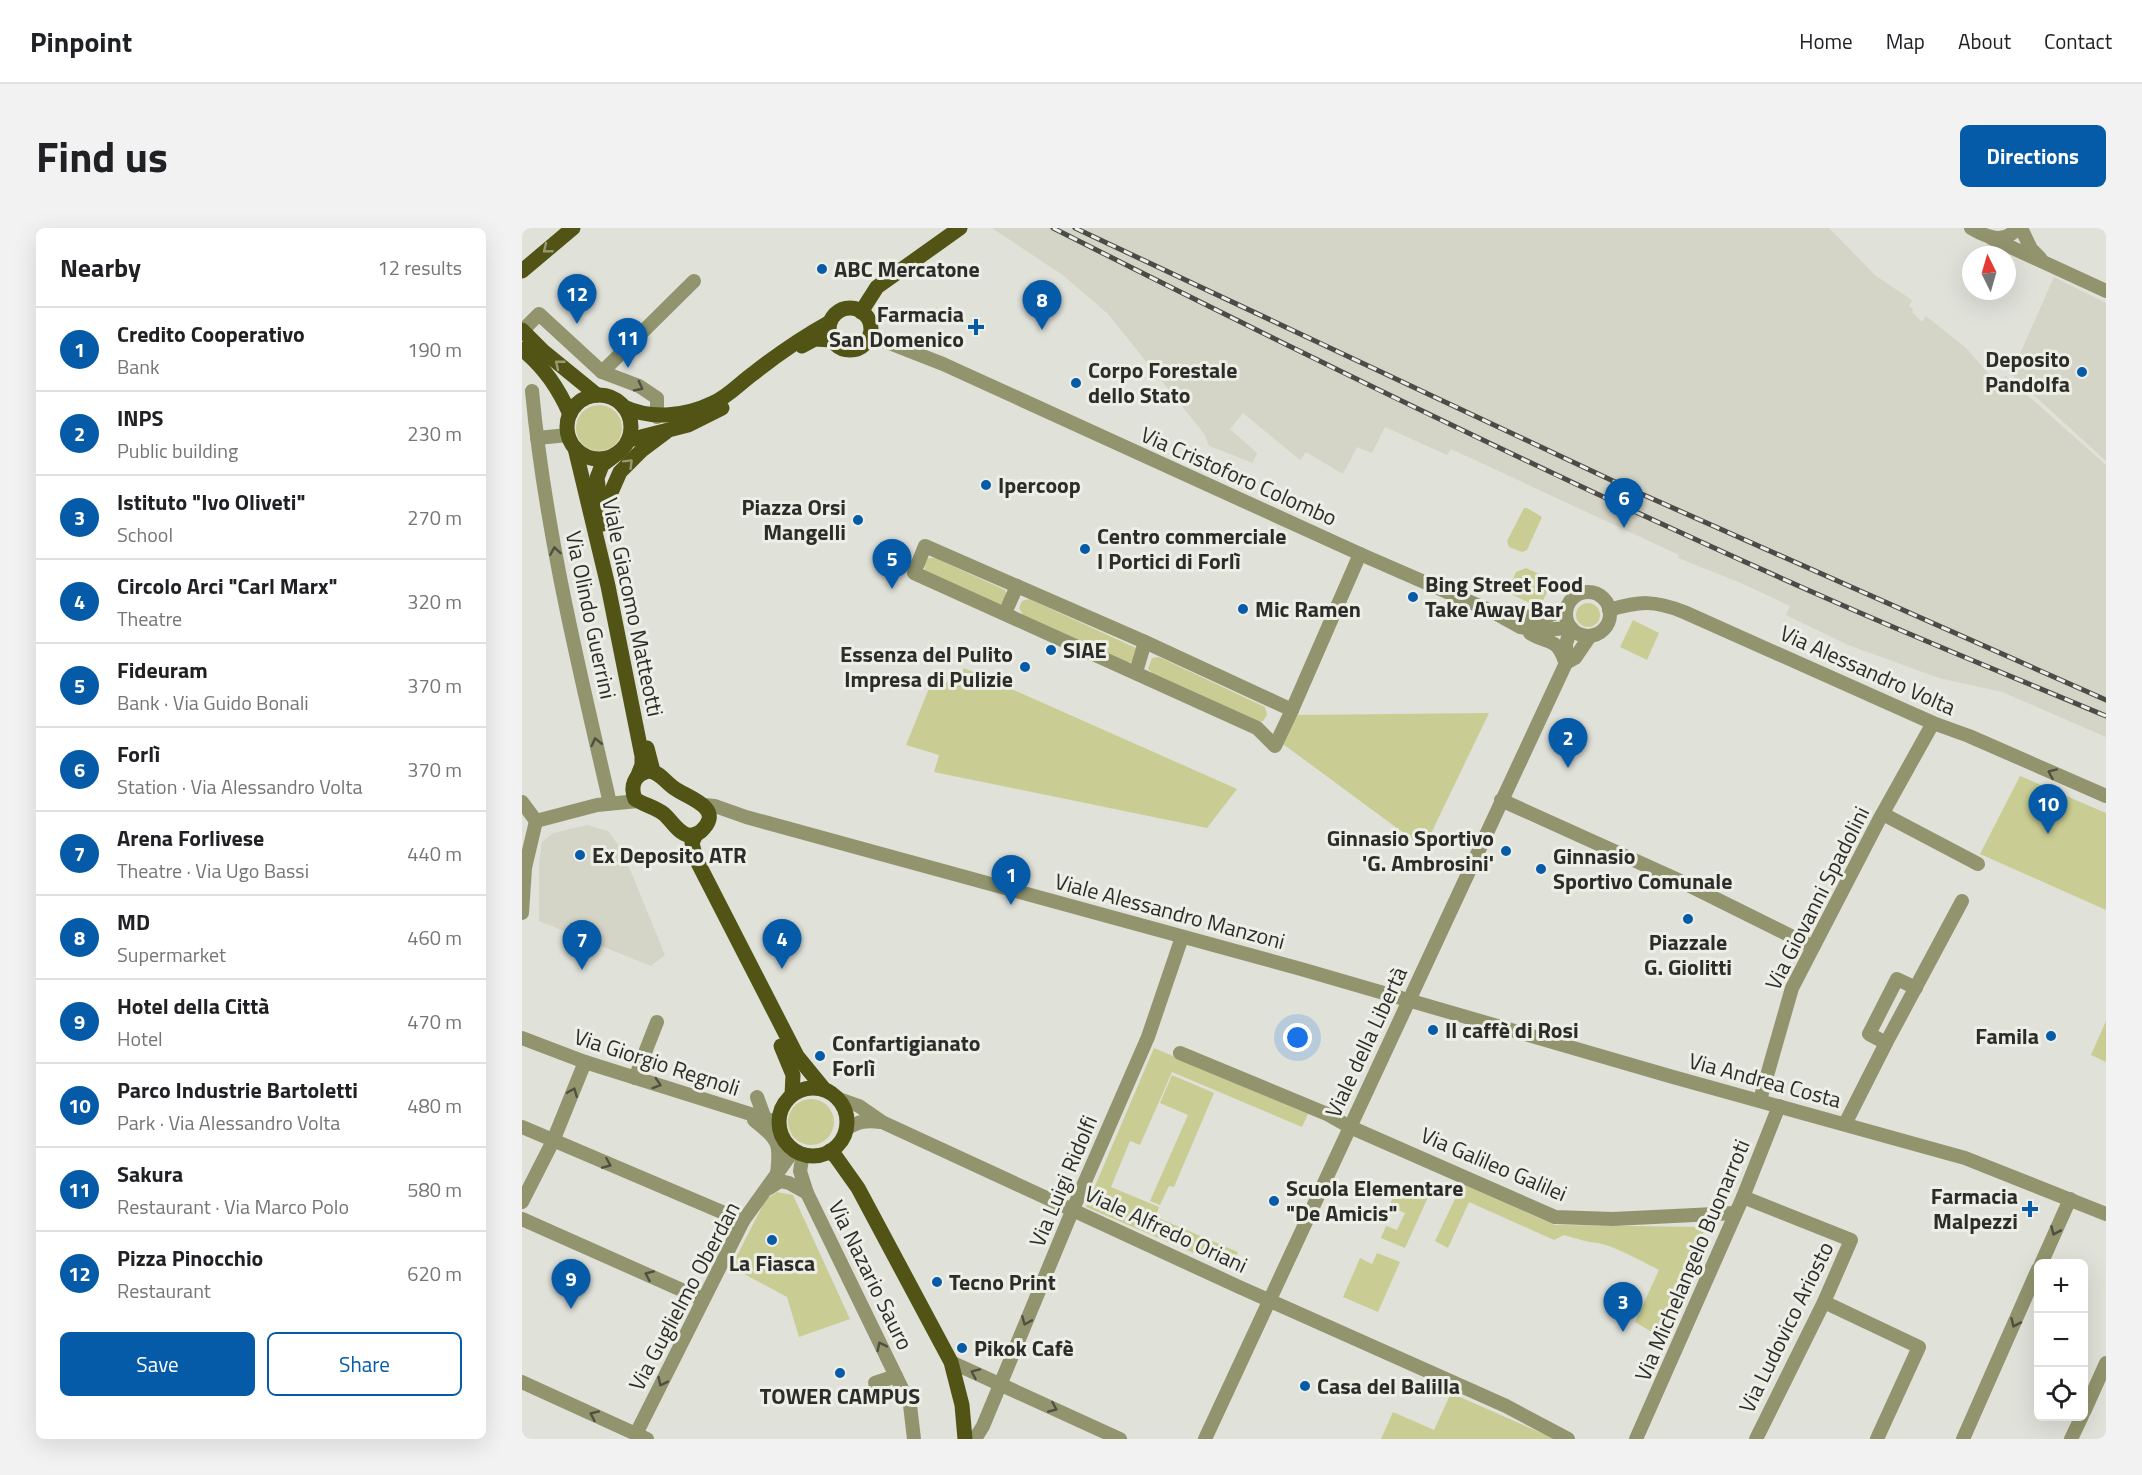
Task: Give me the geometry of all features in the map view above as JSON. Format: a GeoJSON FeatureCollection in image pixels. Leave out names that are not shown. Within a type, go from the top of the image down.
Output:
{"type":"FeatureCollection","features":[{"type":"Feature","properties":{"kind":"main road"},"geometry":{"type":"LineString","coordinates":[[522,271],[573,228]]}},
{"type":"Feature","properties":{"kind":"main road"},"geometry":{"type":"LineString","coordinates":[[861,312],[877,287],[960,228]]}},
{"type":"Feature","properties":{"kind":"main road"},"geometry":{"type":"LineString","coordinates":[[624,407],[630,420],[631,433],[629,440],[618,453],[611,457],[596,459],[581,453],[572,441],[567,428],[570,414],[578,403],[590,396],[612,398],[638,414],[657,417],[688,411],[714,403],[802,338],[830,322],[836,314],[845,309],[856,309],[869,322],[870,335],[867,341],[856,349],[843,348],[832,340],[815,339],[805,344],[716,412],[688,425],[629,440]]}},
{"type":"Feature","properties":{"kind":"main road"},"geometry":{"type":"LineString","coordinates":[[830,322],[832,340]]}},
{"type":"Feature","properties":{"kind":"main road"},"geometry":{"type":"LineString","coordinates":[[522,330],[597,395]]}},
{"type":"Feature","properties":{"kind":"main road"},"geometry":{"type":"LineString","coordinates":[[522,349],[533,358],[557,386],[570,414]]}},
{"type":"Feature","properties":{"kind":"main road"},"geometry":{"type":"LineString","coordinates":[[600,508],[609,497],[620,472],[642,450],[670,428]]}},
{"type":"Feature","properties":{"kind":"main road","name":"Viale Giacomo Matteotti"},"geometry":{"type":"LineString","coordinates":[[572,441],[608,586],[642,756],[642,765],[635,780]]}},
{"type":"Feature","properties":{"kind":"main road","name":"Viale Giacomo Matteotti"},"geometry":{"type":"LineString","coordinates":[[618,453],[602,465],[597,478],[600,508],[637,702],[653,771]]}},
{"type":"Feature","properties":{"kind":"main road"},"geometry":{"type":"LineString","coordinates":[[689,833],[707,824],[707,811],[653,771],[642,772],[635,780],[633,794],[638,801],[665,815],[689,833],[696,859],[734,929],[797,1056],[824,1089],[839,1100],[846,1113],[846,1152],[858,1188]]}},
{"type":"Feature","properties":{"kind":"main road"},"geometry":{"type":"LineString","coordinates":[[689,833],[689,863],[788,1060],[793,1075],[792,1095]]}},
{"type":"Feature","properties":{"kind":"main road"},"geometry":{"type":"LineString","coordinates":[[824,1089],[809,1088],[792,1095],[772,1121],[798,1152],[819,1155],[830,1151],[838,1145],[845,1132]]}},
{"type":"Feature","properties":{"kind":"main road"},"geometry":{"type":"LineString","coordinates":[[830,1151],[858,1188],[951,1362],[962,1405],[965,1439]]}},
{"type":"Feature","properties":{"kind":"street"},"geometry":{"type":"LineString","coordinates":[[1972,228],[2106,291]]}},
{"type":"Feature","properties":{"kind":"street"},"geometry":{"type":"LineString","coordinates":[[1991,238],[2012,235],[2019,228],[2031,249],[2046,264]]}},
{"type":"Feature","properties":{"kind":"street"},"geometry":{"type":"LineString","coordinates":[[602,372],[694,281]]}},
{"type":"Feature","properties":{"kind":"street"},"geometry":{"type":"LineString","coordinates":[[522,330],[539,314],[602,372],[639,386],[657,398],[657,417]]}},
{"type":"Feature","properties":{"kind":"street","name":"Via Cristoforo Colombo"},"geometry":{"type":"LineString","coordinates":[[870,335],[943,364],[1493,612]]}},
{"type":"Feature","properties":{"kind":"street","name":"Via Olindo Guerrini"},"geometry":{"type":"LineString","coordinates":[[532,391],[537,438],[562,592],[603,802]]}},
{"type":"Feature","properties":{"kind":"street"},"geometry":{"type":"LineString","coordinates":[[537,438],[572,441]]}},
{"type":"Feature","properties":{"kind":"street"},"geometry":{"type":"LineString","coordinates":[[1292,710],[1145,642],[925,546],[914,573],[1257,728],[1275,746],[1292,710],[1360,554]]}},
{"type":"Feature","properties":{"kind":"street"},"geometry":{"type":"LineString","coordinates":[[1005,613],[1017,586]]}},
{"type":"Feature","properties":{"kind":"street"},"geometry":{"type":"LineString","coordinates":[[1520,627],[1539,630],[1571,628],[1590,636],[1604,629],[1608,623],[1609,610],[1601,597],[1587,592],[1573,597],[1566,609],[1571,628]]}},
{"type":"Feature","properties":{"kind":"street","name":"Via Alessandro Volta"},"geometry":{"type":"LineString","coordinates":[[1609,610],[1643,602],[1668,605],[1933,723],[1969,736],[2106,796]]}},
{"type":"Feature","properties":{"kind":"street"},"geometry":{"type":"LineString","coordinates":[[1493,612],[1543,618],[1566,609]]}},
{"type":"Feature","properties":{"kind":"street"},"geometry":{"type":"LineString","coordinates":[[1493,612],[1535,636],[1556,644],[1566,663]]}},
{"type":"Feature","properties":{"kind":"street","name":"Viale della Libertà"},"geometry":{"type":"LineString","coordinates":[[1205,1439],[1566,663],[1566,644],[1571,628]]}},
{"type":"Feature","properties":{"kind":"street","name":"Viale della Libertà"},"geometry":{"type":"LineString","coordinates":[[1566,663],[1575,658],[1590,636]]}},
{"type":"Feature","properties":{"kind":"street"},"geometry":{"type":"LineString","coordinates":[[1136,672],[1145,642]]}},
{"type":"Feature","properties":{"kind":"street","name":"Via Giovanni Spadolini"},"geometry":{"type":"LineString","coordinates":[[1760,1100],[1792,988],[1933,723]]}},
{"type":"Feature","properties":{"kind":"street"},"geometry":{"type":"LineString","coordinates":[[603,802],[635,780]]}},
{"type":"Feature","properties":{"kind":"street"},"geometry":{"type":"LineString","coordinates":[[1501,800],[1678,879],[1813,946]]}},
{"type":"Feature","properties":{"kind":"street"},"geometry":{"type":"LineString","coordinates":[[522,801],[536,821]]}},
{"type":"Feature","properties":{"kind":"street"},"geometry":{"type":"LineString","coordinates":[[536,821],[603,802],[638,801]]}},
{"type":"Feature","properties":{"kind":"street","name":"Viale Alessandro Manzoni"},"geometry":{"type":"LineString","coordinates":[[707,811],[746,817],[1301,969],[1408,1001]]}},
{"type":"Feature","properties":{"kind":"street"},"geometry":{"type":"LineString","coordinates":[[1883,814],[1978,864]]}},
{"type":"Feature","properties":{"kind":"street"},"geometry":{"type":"LineString","coordinates":[[522,913],[523,867],[536,821]]}},
{"type":"Feature","properties":{"kind":"street"},"geometry":{"type":"LineString","coordinates":[[1845,1124],[1962,901]]}},
{"type":"Feature","properties":{"kind":"street","name":"Via Luigi Ridolfi"},"geometry":{"type":"LineString","coordinates":[[975,1439],[983,1426],[1073,1209],[1148,1037],[1182,937]]}},
{"type":"Feature","properties":{"kind":"street"},"geometry":{"type":"LineString","coordinates":[[1886,1042],[1869,1034],[1897,979],[1916,988]]}},
{"type":"Feature","properties":{"kind":"street","name":"Via Andrea Costa"},"geometry":{"type":"LineString","coordinates":[[1408,1001],[1965,1158],[2106,1214]]}},
{"type":"Feature","properties":{"kind":"street"},"geometry":{"type":"LineString","coordinates":[[635,1078],[657,1022]]}},
{"type":"Feature","properties":{"kind":"street","name":"Via Giorgio Regnoli"},"geometry":{"type":"LineString","coordinates":[[522,1038],[585,1062],[772,1121]]}},
{"type":"Feature","properties":{"kind":"street","name":"Via Galileo Galilei"},"geometry":{"type":"LineString","coordinates":[[1180,1053],[1327,1114],[1350,1127],[1555,1217],[1613,1219],[1735,1212]]}},
{"type":"Feature","properties":{"kind":"street"},"geometry":{"type":"LineString","coordinates":[[522,1202],[554,1141],[585,1062]]}},
{"type":"Feature","properties":{"kind":"street"},"geometry":{"type":"LineString","coordinates":[[757,1097],[772,1121]]}},
{"type":"Feature","properties":{"kind":"street","name":"Viale Alfredo Oriani"},"geometry":{"type":"LineString","coordinates":[[839,1100],[859,1106],[882,1122],[1506,1406],[1568,1439]]}},
{"type":"Feature","properties":{"kind":"street","name":"Via Michelangelo Buonarroti"},"geometry":{"type":"LineString","coordinates":[[1638,1436],[1743,1197],[1779,1106]]}},
{"type":"Feature","properties":{"kind":"street"},"geometry":{"type":"LineString","coordinates":[[745,1112],[769,1131],[777,1143],[779,1152],[776,1176]]}},
{"type":"Feature","properties":{"kind":"street","name":"Viale Alfredo Oriani"},"geometry":{"type":"LineString","coordinates":[[845,1132],[855,1123],[865,1120],[882,1122]]}},
{"type":"Feature","properties":{"kind":"street"},"geometry":{"type":"LineString","coordinates":[[522,1127],[743,1221]]}},
{"type":"Feature","properties":{"kind":"street","name":"Via Guglielmo Oberdan"},"geometry":{"type":"LineString","coordinates":[[642,1437],[702,1299],[743,1221],[776,1176],[798,1152]]}},
{"type":"Feature","properties":{"kind":"street","name":"Via Nazario Sauro"},"geometry":{"type":"LineString","coordinates":[[798,1152],[800,1171],[807,1193],[910,1405],[914,1439]]}},
{"type":"Feature","properties":{"kind":"street","name":"Via Nazario Sauro"},"geometry":{"type":"LineString","coordinates":[[765,1191],[780,1181],[789,1183],[807,1193]]}},
{"type":"Feature","properties":{"kind":"street","name":"Via Ludovico Ariosto"},"geometry":{"type":"LineString","coordinates":[[1743,1197],[1851,1240],[1824,1302],[1756,1439]]}},
{"type":"Feature","properties":{"kind":"street"},"geometry":{"type":"LineString","coordinates":[[2043,1259],[2070,1199]]}},
{"type":"Feature","properties":{"kind":"street"},"geometry":{"type":"LineString","coordinates":[[522,1219],[702,1299]]}},
{"type":"Feature","properties":{"kind":"street"},"geometry":{"type":"LineString","coordinates":[[1963,1439],[2034,1278]]}},
{"type":"Feature","properties":{"kind":"street"},"geometry":{"type":"LineString","coordinates":[[1824,1302],[1919,1347],[1877,1439]]}},
{"type":"Feature","properties":{"kind":"street"},"geometry":{"type":"LineString","coordinates":[[951,1362],[1120,1439]]}},
{"type":"Feature","properties":{"kind":"street"},"geometry":{"type":"LineString","coordinates":[[2088,1403],[2106,1364]]}},
{"type":"Feature","properties":{"kind":"street","name":"Via Nazario Sauro"},"geometry":{"type":"LineString","coordinates":[[875,1383],[896,1376]]}},
{"type":"Feature","properties":{"kind":"street"},"geometry":{"type":"LineString","coordinates":[[522,1382],[642,1437]]}},
{"type":"Feature","properties":{"kind":"street"},"geometry":{"type":"LineString","coordinates":[[2071,1439],[2080,1421]]}},
{"type":"Feature","properties":{"kind":"shaded area"},"geometry":{"type":"Polygon","coordinates":[[[992,228],[1829,228],[1876,276],[1912,300],[1909,306],[1922,322],[1926,316],[1966,348],[1995,381],[2006,376],[2106,465],[2106,737],[2002,692],[1939,678],[1848,645],[1786,615],[1790,606],[1741,583],[1678,558],[1679,555],[1451,449],[1447,455],[1385,427],[1372,453],[1357,447],[1343,474],[1306,452],[1300,460],[1243,413],[1230,429],[1257,453],[1253,463],[1209,446],[1205,435],[1108,314],[1064,276],[992,228]]]}},
{"type":"Feature","properties":{"kind":"shaded area"},"geometry":{"type":"Polygon","coordinates":[[[2054,277],[2106,303],[2106,461],[2011,374],[2054,277]]]}},
{"type":"Feature","properties":{"kind":"shaded area"},"geometry":{"type":"Polygon","coordinates":[[[587,825],[608,831],[622,850],[665,955],[651,966],[539,921],[539,864],[542,842],[553,833],[587,825]]]}},
{"type":"Feature","properties":{"kind":"green space"},"geometry":{"type":"Polygon","coordinates":[[[599,405],[615,412],[622,428],[615,444],[599,451],[583,444],[576,428],[583,412],[599,405]]]}},
{"type":"Feature","properties":{"kind":"green space"},"geometry":{"type":"Polygon","coordinates":[[[1524,508],[1542,517],[1527,550],[1522,552],[1509,547],[1507,541],[1524,508]]]}},
{"type":"Feature","properties":{"kind":"green space"},"geometry":{"type":"Polygon","coordinates":[[[926,558],[935,558],[1005,590],[1007,595],[1004,602],[998,605],[925,571],[926,558]]]}},
{"type":"Feature","properties":{"kind":"green space"},"geometry":{"type":"Polygon","coordinates":[[[1526,568],[1548,578],[1551,585],[1542,602],[1534,605],[1513,595],[1510,586],[1516,572],[1526,568]]]}},
{"type":"Feature","properties":{"kind":"green space"},"geometry":{"type":"Polygon","coordinates":[[[1029,599],[1136,648],[1135,661],[1128,663],[1024,617],[1019,608],[1022,601],[1029,599]]]}},
{"type":"Feature","properties":{"kind":"green space"},"geometry":{"type":"Polygon","coordinates":[[[1588,603],[1597,606],[1600,615],[1597,624],[1588,627],[1579,624],[1576,615],[1579,606],[1588,603]]]}},
{"type":"Feature","properties":{"kind":"green space"},"geometry":{"type":"Polygon","coordinates":[[[1633,620],[1659,633],[1647,660],[1620,647],[1633,620]]]}},
{"type":"Feature","properties":{"kind":"green space"},"geometry":{"type":"Polygon","coordinates":[[[1159,657],[1265,707],[1267,715],[1263,721],[1256,722],[1153,674],[1148,669],[1152,658],[1159,657]]]}},
{"type":"Feature","properties":{"kind":"green space"},"geometry":{"type":"Polygon","coordinates":[[[964,668],[1237,789],[1207,828],[934,772],[939,755],[906,745],[934,676],[955,686],[964,668]]]}},
{"type":"Feature","properties":{"kind":"green space"},"geometry":{"type":"Polygon","coordinates":[[[1489,713],[1424,848],[1283,744],[1295,715],[1489,713]]]}},
{"type":"Feature","properties":{"kind":"green space"},"geometry":{"type":"Polygon","coordinates":[[[2020,776],[2106,813],[2106,910],[1980,854],[2020,776]]]}},
{"type":"Feature","properties":{"kind":"green space"},"geometry":{"type":"Polygon","coordinates":[[[2106,1021],[2106,1062],[2091,1055],[2106,1021]]]}},
{"type":"Feature","properties":{"kind":"green space"},"geometry":{"type":"Polygon","coordinates":[[[1154,1048],[1308,1114],[1302,1127],[1172,1072],[1140,1145],[1130,1141],[1111,1187],[1159,1207],[1156,1217],[1238,1252],[1231,1269],[1086,1207],[1154,1048]]]}},
{"type":"Feature","properties":{"kind":"green space"},"geometry":{"type":"Polygon","coordinates":[[[1172,1075],[1214,1093],[1174,1187],[1169,1186],[1160,1205],[1150,1201],[1188,1115],[1160,1103],[1172,1075]]]}},
{"type":"Feature","properties":{"kind":"green space"},"geometry":{"type":"Polygon","coordinates":[[[811,1099],[827,1106],[834,1122],[827,1138],[811,1145],[795,1138],[788,1122],[795,1106],[811,1099]]]}},
{"type":"Feature","properties":{"kind":"green space"},"geometry":{"type":"Polygon","coordinates":[[[1400,1183],[1429,1195],[1405,1248],[1381,1238],[1386,1226],[1397,1230],[1405,1213],[1389,1206],[1400,1183]]]}},
{"type":"Feature","properties":{"kind":"green space"},"geometry":{"type":"Polygon","coordinates":[[[1462,1184],[1555,1225],[1706,1227],[1660,1337],[1635,1322],[1659,1270],[1619,1250],[1564,1235],[1554,1240],[1469,1202],[1448,1248],[1435,1241],[1462,1184]]]}},
{"type":"Feature","properties":{"kind":"green space"},"geometry":{"type":"Polygon","coordinates":[[[777,1192],[793,1195],[850,1319],[799,1337],[787,1297],[731,1267],[766,1199],[777,1192]]]}},
{"type":"Feature","properties":{"kind":"green space"},"geometry":{"type":"Polygon","coordinates":[[[1377,1253],[1400,1262],[1378,1312],[1343,1297],[1360,1258],[1372,1264],[1377,1253]]]}},
{"type":"Feature","properties":{"kind":"green space"},"geometry":{"type":"Polygon","coordinates":[[[1451,1393],[1555,1439],[1381,1439],[1393,1412],[1434,1430],[1451,1393]]]}},
{"type":"Feature","properties":{"kind":"railway"},"geometry":{"type":"LineString","coordinates":[[1053,228],[1341,371],[1631,510],[1861,613],[2106,716]]}},
{"type":"Feature","properties":{"kind":"railway"},"geometry":{"type":"LineString","coordinates":[[1075,228],[1628,488],[2106,700]]}},
{"type":"Feature","properties":{"kind":"place","name":"ABC Mercatone"},"geometry":{"type":"Point","coordinates":[822,269]}},
{"type":"Feature","properties":{"kind":"place","name":"Pizza Pinocchio"},"geometry":{"type":"Point","coordinates":[577,324]}},
{"type":"Feature","properties":{"kind":"place","name":"Farmacia San Domenico"},"geometry":{"type":"Point","coordinates":[976,327]}},
{"type":"Feature","properties":{"kind":"place","name":"MD"},"geometry":{"type":"Point","coordinates":[1042,330]}},
{"type":"Feature","properties":{"kind":"place","name":"Sakura"},"geometry":{"type":"Point","coordinates":[628,368]}},
{"type":"Feature","properties":{"kind":"place","name":"Deposito Pandolfa"},"geometry":{"type":"Point","coordinates":[2082,372]}},
{"type":"Feature","properties":{"kind":"place","name":"Corpo Forestale dello Stato"},"geometry":{"type":"Point","coordinates":[1076,383]}},
{"type":"Feature","properties":{"kind":"place","name":"Ipercoop"},"geometry":{"type":"Point","coordinates":[986,485]}},
{"type":"Feature","properties":{"kind":"place","name":"Piazza Orsi Mangelli"},"geometry":{"type":"Point","coordinates":[858,520]}},
{"type":"Feature","properties":{"kind":"place","name":"Forlì"},"geometry":{"type":"Point","coordinates":[1624,528]}},
{"type":"Feature","properties":{"kind":"place","name":"Centro commerciale I Portici di Forlì"},"geometry":{"type":"Point","coordinates":[1085,549]}},
{"type":"Feature","properties":{"kind":"place","name":"Fideuram"},"geometry":{"type":"Point","coordinates":[892,589]}},
{"type":"Feature","properties":{"kind":"place","name":"Bing Street Food Take Away Bar"},"geometry":{"type":"Point","coordinates":[1413,597]}},
{"type":"Feature","properties":{"kind":"place","name":"Mic Ramen"},"geometry":{"type":"Point","coordinates":[1243,609]}},
{"type":"Feature","properties":{"kind":"place","name":"SIAE"},"geometry":{"type":"Point","coordinates":[1051,650]}},
{"type":"Feature","properties":{"kind":"place","name":"Essenza del Pulito Impresa di Pulizie"},"geometry":{"type":"Point","coordinates":[1025,667]}},
{"type":"Feature","properties":{"kind":"place","name":"INPS"},"geometry":{"type":"Point","coordinates":[1568,768]}},
{"type":"Feature","properties":{"kind":"place","name":"Parco Industrie Bartoletti"},"geometry":{"type":"Point","coordinates":[2048,834]}},
{"type":"Feature","properties":{"kind":"place","name":"Ginnasio Sportivo 'G. Ambrosini'"},"geometry":{"type":"Point","coordinates":[1506,851]}},
{"type":"Feature","properties":{"kind":"place","name":"Ex Deposito ATR"},"geometry":{"type":"Point","coordinates":[580,855]}},
{"type":"Feature","properties":{"kind":"place","name":"Ginnasio Sportivo Comunale"},"geometry":{"type":"Point","coordinates":[1541,869]}},
{"type":"Feature","properties":{"kind":"place","name":"Credito Cooperativo"},"geometry":{"type":"Point","coordinates":[1011,905]}},
{"type":"Feature","properties":{"kind":"place","name":"Piazzale G. Giolitti"},"geometry":{"type":"Point","coordinates":[1688,919]}},
{"type":"Feature","properties":{"kind":"place","name":"Circolo Arci \"Carl Marx\""},"geometry":{"type":"Point","coordinates":[782,969]}},
{"type":"Feature","properties":{"kind":"place","name":"Arena Forlivese"},"geometry":{"type":"Point","coordinates":[582,970]}},
{"type":"Feature","properties":{"kind":"place","name":"Il caffè di Rosi"},"geometry":{"type":"Point","coordinates":[1433,1030]}},
{"type":"Feature","properties":{"kind":"place","name":"Famila"},"geometry":{"type":"Point","coordinates":[2051,1036]}},
{"type":"Feature","properties":{"kind":"place","name":"Confartigianato Forlì"},"geometry":{"type":"Point","coordinates":[820,1056]}},
{"type":"Feature","properties":{"kind":"place","name":"Scuola Elementare \"De Amicis\""},"geometry":{"type":"Point","coordinates":[1274,1201]}},
{"type":"Feature","properties":{"kind":"place","name":"Farmacia Malpezzi"},"geometry":{"type":"Point","coordinates":[2030,1209]}},
{"type":"Feature","properties":{"kind":"place","name":"La Fiasca"},"geometry":{"type":"Point","coordinates":[772,1240]}},
{"type":"Feature","properties":{"kind":"place","name":"Tecno Print"},"geometry":{"type":"Point","coordinates":[937,1282]}},
{"type":"Feature","properties":{"kind":"place","name":"Hotel della Città"},"geometry":{"type":"Point","coordinates":[571,1309]}},
{"type":"Feature","properties":{"kind":"place","name":"Istituto \"Ivo Oliveti\""},"geometry":{"type":"Point","coordinates":[1623,1332]}},
{"type":"Feature","properties":{"kind":"place","name":"Pikok Cafè"},"geometry":{"type":"Point","coordinates":[962,1348]}},
{"type":"Feature","properties":{"kind":"place","name":"TOWER CAMPUS"},"geometry":{"type":"Point","coordinates":[840,1373]}},
{"type":"Feature","properties":{"kind":"place","name":"Casa del Balilla"},"geometry":{"type":"Point","coordinates":[1305,1386]}}]}
